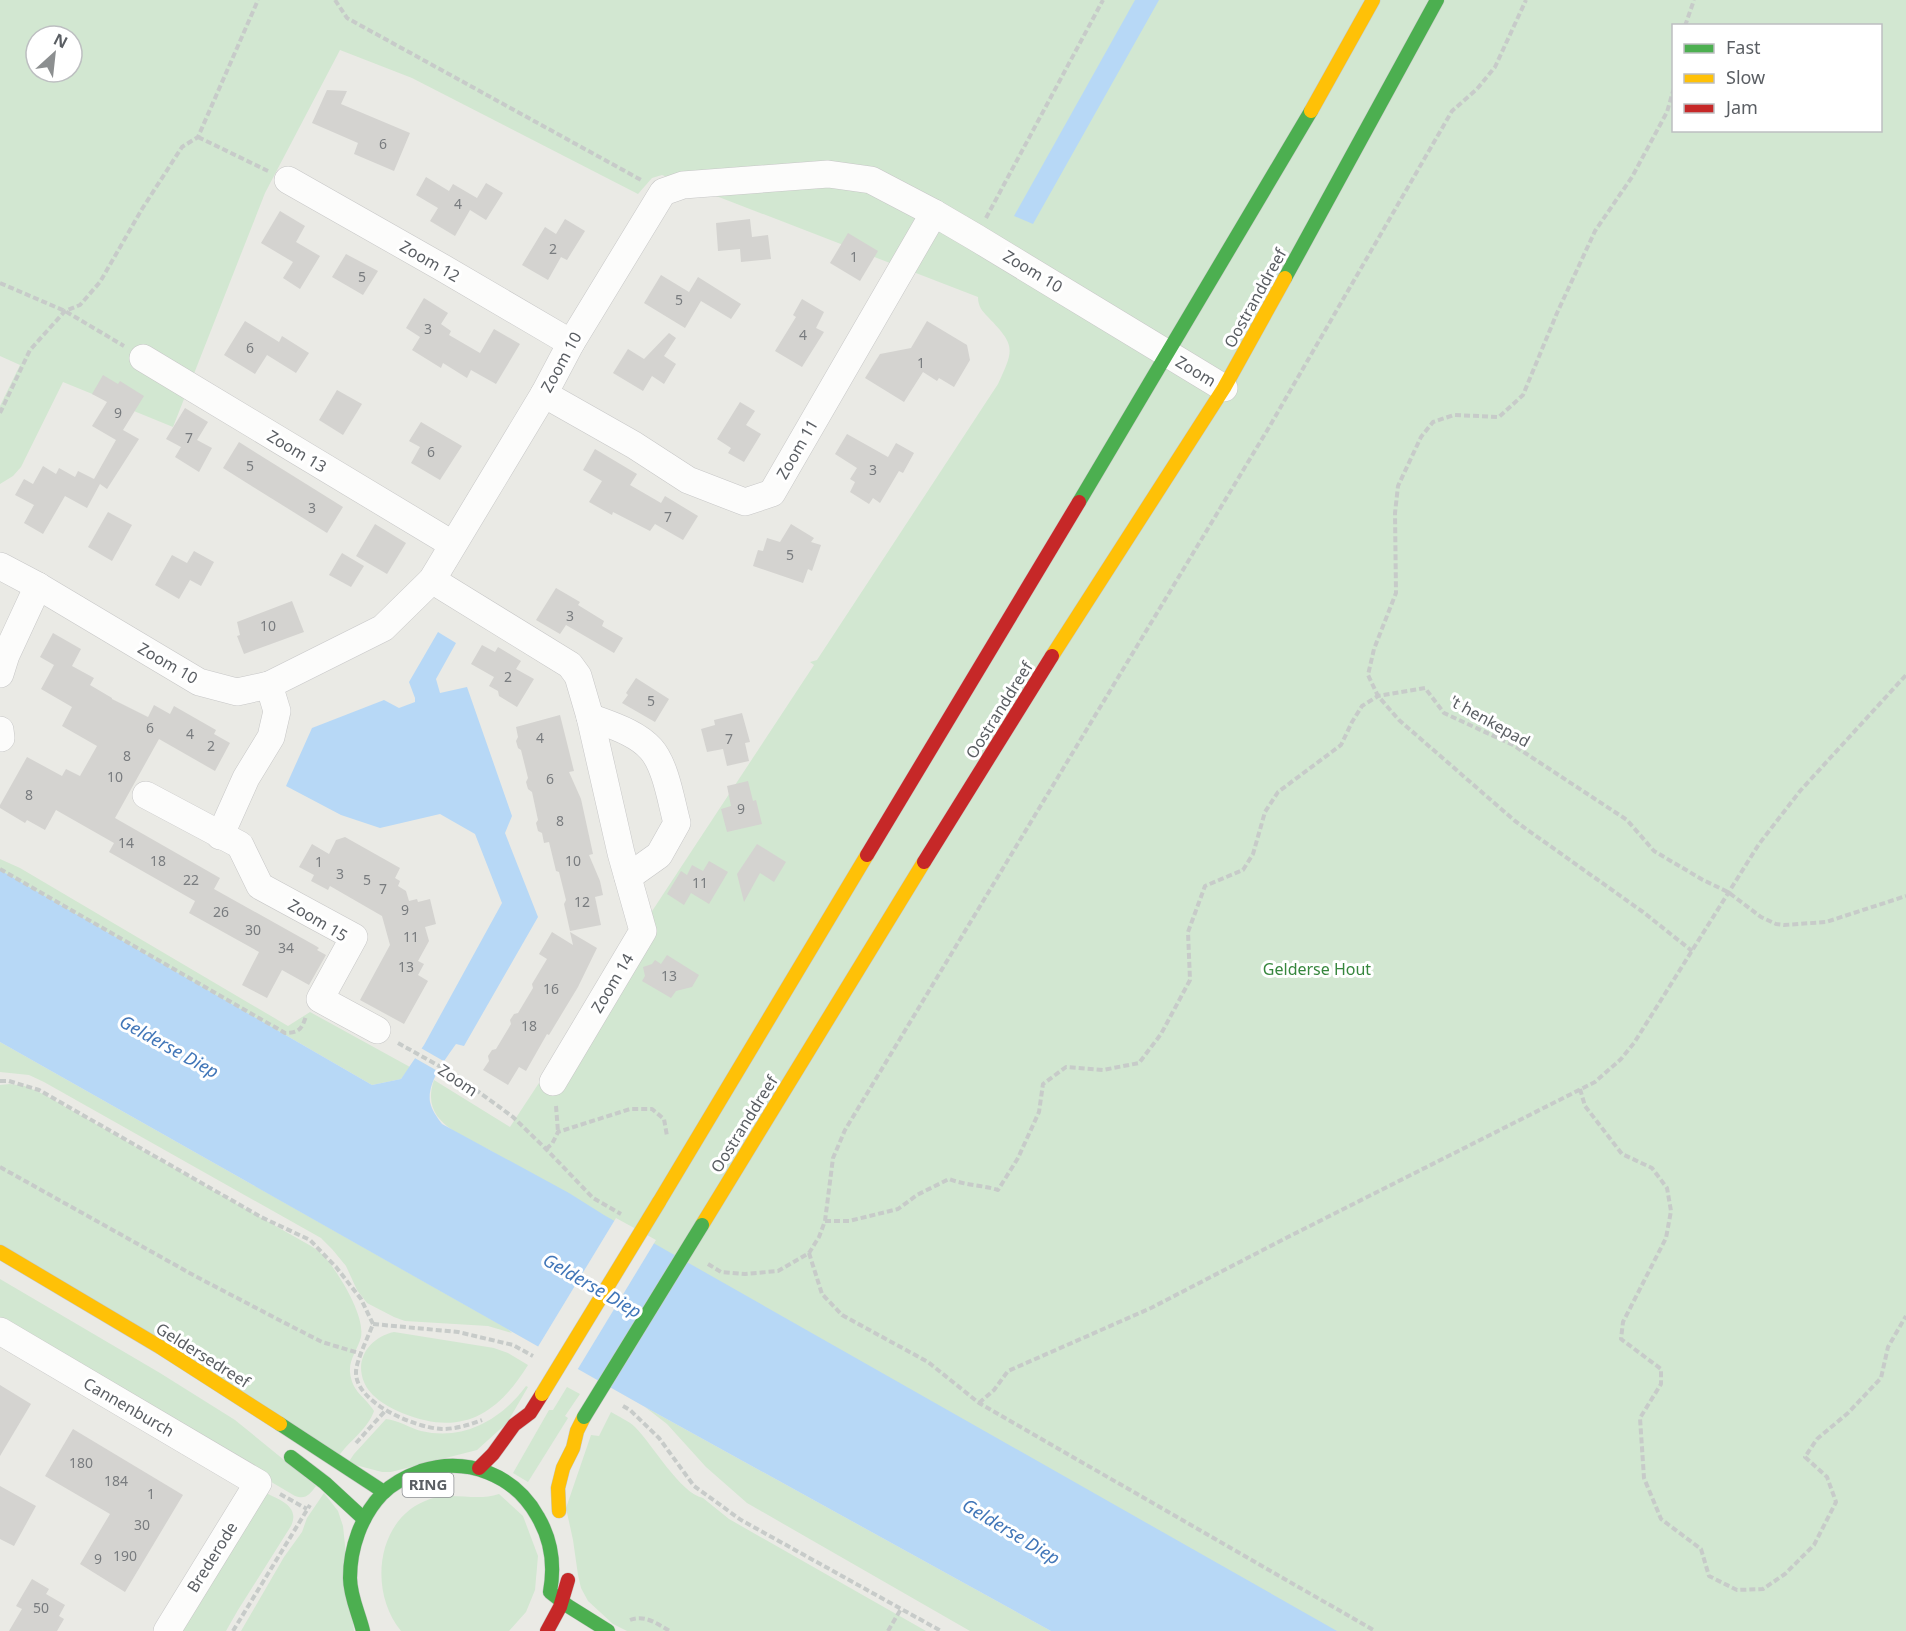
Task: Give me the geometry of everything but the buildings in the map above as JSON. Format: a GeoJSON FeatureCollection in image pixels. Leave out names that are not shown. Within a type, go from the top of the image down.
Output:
{"type":"FeatureCollection","features":[{"type":"Feature","properties":{"kind":"main road","name":"Oostranddreef"},"geometry":{"type":"LineString","coordinates":[[526,1432],[530,1413],[1168,353],[1330,78],[1373,0]]}},
{"type":"Feature","properties":{"kind":"main road","name":"Oostranddreef"},"geometry":{"type":"LineString","coordinates":[[563,1526],[559,1511],[558,1488],[563,1468],[584,1417],[1028,693],[1224,388],[1437,0]]}},
{"type":"Feature","properties":{"kind":"main road","name":"Geldersedreef"},"geometry":{"type":"LineString","coordinates":[[0,1252],[92,1305],[253,1406],[338,1465],[384,1492]]}},
{"type":"Feature","properties":{"kind":"main road","name":"Oostranddreef"},"geometry":{"type":"LineString","coordinates":[[479,1468],[493,1454],[514,1425],[530,1413]]}},
{"type":"Feature","properties":{"kind":"main road"},"geometry":{"type":"LineString","coordinates":[[560,1442],[577,1431]]}},
{"type":"Feature","properties":{"kind":"main road"},"geometry":{"type":"LineString","coordinates":[[278,1446],[325,1483],[376,1532]]}},
{"type":"Feature","properties":{"kind":"main road","name":"RING"},"geometry":{"type":"LineString","coordinates":[[363,1631],[352,1595],[350,1578],[356,1540],[364,1519],[384,1492],[401,1479],[422,1470],[453,1465],[501,1469],[511,1483],[536,1501],[550,1546],[553,1578],[542,1626]]}},
{"type":"Feature","properties":{"kind":"main road"},"geometry":{"type":"LineString","coordinates":[[480,1483],[488,1482],[501,1469]]}},
{"type":"Feature","properties":{"kind":"main road","name":"RING"},"geometry":{"type":"LineString","coordinates":[[542,1626],[555,1619],[567,1586],[569,1563]]}},
{"type":"Feature","properties":{"kind":"main road"},"geometry":{"type":"LineString","coordinates":[[550,1592],[609,1631]]}},
{"type":"Feature","properties":{"kind":"street","name":"Zoom 10"},"geometry":{"type":"LineString","coordinates":[[0,566],[38,586],[199,682],[237,692],[269,686],[382,628],[432,580],[544,394],[571,343],[663,192],[683,185],[828,174],[871,180],[934,213],[1168,353]]}},
{"type":"Feature","properties":{"kind":"street","name":"Zoom 12"},"geometry":{"type":"LineString","coordinates":[[288,180],[571,343]]}},
{"type":"Feature","properties":{"kind":"street","name":"Zoom 11"},"geometry":{"type":"LineString","coordinates":[[544,394],[634,445],[688,480],[745,502],[772,493],[934,213]]}},
{"type":"Feature","properties":{"kind":"street","name":"Zoom"},"geometry":{"type":"LineString","coordinates":[[1168,353],[1224,388]]}},
{"type":"Feature","properties":{"kind":"street","name":"Zoom 13"},"geometry":{"type":"LineString","coordinates":[[143,357],[452,544]]}},
{"type":"Feature","properties":{"kind":"street","name":"Zoom 14"},"geometry":{"type":"LineString","coordinates":[[432,580],[570,665],[578,676],[643,931],[553,1082]]}},
{"type":"Feature","properties":{"kind":"street"},"geometry":{"type":"LineString","coordinates":[[0,674],[6,654],[38,586]]}},
{"type":"Feature","properties":{"kind":"street"},"geometry":{"type":"LineString","coordinates":[[220,836],[246,778],[271,737],[277,711],[269,686]]}},
{"type":"Feature","properties":{"kind":"street"},"geometry":{"type":"LineString","coordinates":[[590,717],[630,733],[651,748],[661,767],[677,823],[659,855],[628,878]]}},
{"type":"Feature","properties":{"kind":"street","name":"Zoom 15"},"geometry":{"type":"LineString","coordinates":[[146,795],[240,845],[260,886],[354,938],[320,999],[377,1030]]}},
{"type":"Feature","properties":{"kind":"street","name":"Cannenburch"},"geometry":{"type":"LineString","coordinates":[[0,1331],[258,1483]]}},
{"type":"Feature","properties":{"kind":"street","name":"Brederode"},"geometry":{"type":"LineString","coordinates":[[167,1631],[258,1483]]}},
{"type":"Feature","properties":{"kind":"path"},"geometry":{"type":"LineString","coordinates":[[0,413],[30,350],[65,311],[80,305],[100,282],[142,209],[182,147],[198,137],[258,0]]}},
{"type":"Feature","properties":{"kind":"path"},"geometry":{"type":"LineString","coordinates":[[335,0],[347,18],[663,192]]}},
{"type":"Feature","properties":{"kind":"path"},"geometry":{"type":"LineString","coordinates":[[975,237],[1103,0]]}},
{"type":"Feature","properties":{"kind":"path"},"geometry":{"type":"LineString","coordinates":[[752,1274],[778,1271],[809,1253],[819,1237],[825,1221],[833,1158],[845,1130],[1268,429],[1452,111],[1477,89],[1495,66],[1526,0]]}},
{"type":"Feature","properties":{"kind":"path"},"geometry":{"type":"LineString","coordinates":[[1686,24],[1694,0]]}},
{"type":"Feature","properties":{"kind":"path"},"geometry":{"type":"LineString","coordinates":[[1672,95],[1667,111],[1632,177],[1595,231],[1557,313],[1523,395],[1499,417],[1454,415],[1433,422],[1421,437],[1398,486],[1395,513],[1396,593],[1374,649],[1368,675],[1378,696],[1399,720],[1515,821],[1643,912],[1692,951]]}},
{"type":"Feature","properties":{"kind":"path"},"geometry":{"type":"LineString","coordinates":[[198,137],[288,180]]}},
{"type":"Feature","properties":{"kind":"path"},"geometry":{"type":"LineString","coordinates":[[0,283],[65,311],[143,357]]}},
{"type":"Feature","properties":{"kind":"path"},"geometry":{"type":"LineString","coordinates":[[979,1403],[994,1390],[1008,1371],[1151,1308],[1595,1082],[1621,1059],[1640,1033],[1759,844],[1800,791],[1906,675]]}},
{"type":"Feature","properties":{"kind":"path","name":"'t henkepad"},"geometry":{"type":"LineString","coordinates":[[1378,696],[1425,688],[1444,713],[1513,745],[1627,820],[1654,851],[1728,892],[1761,917],[1776,924],[1826,922],[1906,896]]}},
{"type":"Feature","properties":{"kind":"path"},"geometry":{"type":"LineString","coordinates":[[825,1221],[849,1221],[898,1209],[917,1195],[949,1179],[998,1190],[1018,1158],[1039,1112],[1043,1084],[1066,1067],[1103,1070],[1139,1063],[1161,1034],[1190,980],[1188,932],[1205,886],[1243,870],[1253,854],[1265,812],[1278,792],[1341,745],[1362,706],[1378,696]]}},
{"type":"Feature","properties":{"kind":"path"},"geometry":{"type":"LineString","coordinates":[[0,869],[285,1033],[296,1033],[302,1028],[309,1008]]}},
{"type":"Feature","properties":{"kind":"path","name":"Zoom"},"geometry":{"type":"LineString","coordinates":[[402,1045],[457,1076],[513,1117],[546,1149],[552,1144],[558,1132],[630,1109],[652,1109],[664,1119],[667,1136],[664,1145]]}},
{"type":"Feature","properties":{"kind":"path"},"geometry":{"type":"LineString","coordinates":[[0,1081],[9,1081],[39,1090],[261,1217],[310,1239],[361,1299],[373,1324],[356,1372],[363,1392],[386,1410],[426,1427],[456,1428],[482,1420]]}},
{"type":"Feature","properties":{"kind":"path"},"geometry":{"type":"LineString","coordinates":[[1580,1089],[1586,1106],[1622,1154],[1652,1168],[1667,1188],[1671,1211],[1665,1238],[1623,1322],[1621,1339],[1661,1369],[1661,1384],[1640,1418],[1644,1478],[1661,1519],[1701,1549],[1709,1576],[1737,1590],[1763,1589],[1785,1574],[1814,1545],[1836,1502],[1827,1477],[1805,1457],[1817,1439],[1848,1413],[1881,1378],[1887,1347],[1906,1316]]}},
{"type":"Feature","properties":{"kind":"path"},"geometry":{"type":"LineString","coordinates":[[0,1167],[195,1276],[283,1322],[322,1342],[362,1354]]}},
{"type":"Feature","properties":{"kind":"path"},"geometry":{"type":"LineString","coordinates":[[809,1253],[822,1294],[842,1315],[928,1362],[979,1403],[1375,1631]]}},
{"type":"Feature","properties":{"kind":"path"},"geometry":{"type":"LineString","coordinates":[[373,1324],[458,1332],[513,1345],[542,1361]]}},
{"type":"Feature","properties":{"kind":"path"},"geometry":{"type":"LineString","coordinates":[[620,1404],[630,1410],[658,1438],[694,1486],[741,1520],[941,1631]]}},
{"type":"Feature","properties":{"kind":"path"},"geometry":{"type":"LineString","coordinates":[[258,1483],[307,1509]]}},
{"type":"Feature","properties":{"kind":"path"},"geometry":{"type":"LineString","coordinates":[[232,1631],[296,1527]]}},
{"type":"Feature","properties":{"kind":"path"},"geometry":{"type":"LineString","coordinates":[[888,1631],[901,1609]]}},
{"type":"Feature","properties":{"kind":"path"},"geometry":{"type":"LineString","coordinates":[[627,1623],[638,1617],[649,1619],[670,1631]]}},
{"type":"Feature","properties":{"kind":"green space","name":"Gelderse Hout"},"geometry":{"type":"Polygon","coordinates":[[[0,0],[1906,0],[1906,1631],[1271,1631],[493,1152],[457,1133],[438,1117],[431,1095],[434,1080],[510,1127],[814,665],[810,662],[817,660],[998,384],[1007,363],[1010,348],[1004,335],[984,313],[978,297],[662,175],[652,178],[638,194],[412,78],[340,50],[265,193],[173,427],[63,382],[21,467],[13,476],[0,484],[0,406],[20,365],[0,356],[0,0]]]}},
{"type":"Feature","properties":{"kind":"green space"},"geometry":{"type":"Polygon","coordinates":[[[0,859],[20,868],[288,1026],[310,1012],[410,1067],[401,1079],[372,1085],[0,870],[0,859]]]}},
{"type":"Feature","properties":{"kind":"green space"},"geometry":{"type":"Polygon","coordinates":[[[0,1042],[512,1333],[488,1326],[405,1321],[367,1303],[357,1290],[346,1266],[321,1238],[44,1082],[29,1075],[0,1072],[0,1042]]]}},
{"type":"Feature","properties":{"kind":"green space"},"geometry":{"type":"Polygon","coordinates":[[[0,1085],[25,1086],[43,1094],[311,1246],[325,1257],[344,1284],[359,1318],[361,1337],[351,1363],[351,1379],[356,1390],[374,1411],[367,1424],[338,1457],[0,1248],[0,1085]]]}},
{"type":"Feature","properties":{"kind":"green space"},"geometry":{"type":"Polygon","coordinates":[[[0,1279],[235,1420],[316,1486],[305,1497],[295,1496],[0,1321],[0,1279]]]}},
{"type":"Feature","properties":{"kind":"green space"},"geometry":{"type":"Polygon","coordinates":[[[394,1332],[494,1348],[528,1365],[504,1397],[476,1417],[460,1422],[442,1423],[423,1420],[385,1405],[370,1392],[361,1373],[363,1357],[367,1350],[378,1339],[394,1332]]]}},
{"type":"Feature","properties":{"kind":"green space"},"geometry":{"type":"Polygon","coordinates":[[[526,1386],[528,1387],[507,1423],[477,1450],[391,1472],[382,1472],[348,1463],[386,1419],[421,1431],[452,1433],[467,1430],[493,1418],[505,1409],[526,1386]]]}},
{"type":"Feature","properties":{"kind":"green space"},"geometry":{"type":"Polygon","coordinates":[[[567,1387],[580,1394],[565,1416],[568,1418],[528,1482],[513,1473],[549,1410],[553,1410],[567,1387]]]}},
{"type":"Feature","properties":{"kind":"green space"},"geometry":{"type":"Polygon","coordinates":[[[645,1407],[1051,1631],[970,1631],[747,1503],[706,1467],[667,1424],[645,1407]]]}},
{"type":"Feature","properties":{"kind":"green space"},"geometry":{"type":"Polygon","coordinates":[[[611,1412],[635,1427],[685,1487],[729,1519],[926,1631],[627,1631],[613,1624],[588,1601],[581,1588],[566,1508],[591,1435],[599,1436],[611,1412]]]}},
{"type":"Feature","properties":{"kind":"green space"},"geometry":{"type":"Polygon","coordinates":[[[262,1491],[290,1508],[293,1513],[291,1526],[226,1631],[178,1631],[262,1491]]]}},
{"type":"Feature","properties":{"kind":"green space"},"geometry":{"type":"Polygon","coordinates":[[[324,1493],[338,1511],[343,1526],[354,1631],[241,1631],[284,1557],[302,1532],[307,1518],[324,1493]]]}},
{"type":"Feature","properties":{"kind":"green space"},"geometry":{"type":"Polygon","coordinates":[[[499,1494],[523,1516],[538,1556],[535,1590],[526,1612],[509,1631],[401,1631],[391,1615],[384,1596],[381,1576],[388,1538],[398,1522],[412,1508],[430,1499],[499,1494]]]}},
{"type":"Feature","properties":{"kind":"water"},"geometry":{"type":"Polygon","coordinates":[[[1135,0],[1159,0],[1033,224],[1014,216],[1135,0]]]}},
{"type":"Feature","properties":{"kind":"water","name":"Gelderse Diep"},"geometry":{"type":"Polygon","coordinates":[[[438,632],[456,643],[436,679],[440,693],[467,687],[512,816],[505,833],[538,917],[464,1046],[456,1044],[434,1079],[430,1102],[442,1124],[569,1193],[1337,1631],[1051,1631],[645,1407],[0,1042],[0,870],[372,1085],[401,1079],[424,1045],[502,903],[475,834],[440,814],[380,828],[341,815],[286,786],[312,728],[384,700],[399,708],[415,702],[409,682],[438,632]]]}},
{"type":"Feature","properties":{"kind":"pier"},"geometry":{"type":"Polygon","coordinates":[[[419,1047],[447,1063],[441,1073],[413,1057],[419,1047]]]}},
{"type":"Feature","properties":{"kind":"pier"},"geometry":{"type":"Polygon","coordinates":[[[616,1218],[656,1240],[576,1372],[536,1350],[616,1218]]]}},
{"type":"Feature","properties":{"kind":"traffic: fast"},"geometry":{"type":"LineString","coordinates":[[1285,278],[1437,0]]}},
{"type":"Feature","properties":{"kind":"traffic: fast"},"geometry":{"type":"LineString","coordinates":[[1079,502],[1311,111]]}},
{"type":"Feature","properties":{"kind":"traffic: fast"},"geometry":{"type":"LineString","coordinates":[[584,1417],[702,1225]]}},
{"type":"Feature","properties":{"kind":"traffic: fast"},"geometry":{"type":"LineString","coordinates":[[280,1424],[384,1492]]}},
{"type":"Feature","properties":{"kind":"traffic: fast"},"geometry":{"type":"LineString","coordinates":[[291,1457],[325,1483],[364,1519]]}},
{"type":"Feature","properties":{"kind":"traffic: fast"},"geometry":{"type":"LineString","coordinates":[[363,1631],[353,1598],[350,1578],[352,1555],[358,1533],[368,1512],[382,1494],[405,1478],[421,1471],[455,1466],[472,1468],[503,1480],[528,1502],[543,1526],[549,1544],[552,1563],[550,1592],[608,1631]]}},
{"type":"Feature","properties":{"kind":"traffic: slow"},"geometry":{"type":"LineString","coordinates":[[1311,111],[1373,0]]}},
{"type":"Feature","properties":{"kind":"traffic: slow"},"geometry":{"type":"LineString","coordinates":[[1052,656],[1224,388],[1285,278]]}},
{"type":"Feature","properties":{"kind":"traffic: slow"},"geometry":{"type":"LineString","coordinates":[[659,1202],[867,855]]}},
{"type":"Feature","properties":{"kind":"traffic: slow"},"geometry":{"type":"LineString","coordinates":[[702,1225],[924,862]]}},
{"type":"Feature","properties":{"kind":"traffic: slow"},"geometry":{"type":"LineString","coordinates":[[542,1394],[659,1202]]}},
{"type":"Feature","properties":{"kind":"traffic: slow"},"geometry":{"type":"LineString","coordinates":[[0,1252],[160,1347],[280,1424]]}},
{"type":"Feature","properties":{"kind":"traffic: slow"},"geometry":{"type":"LineString","coordinates":[[559,1511],[558,1488],[563,1468],[584,1417]]}},
{"type":"Feature","properties":{"kind":"traffic: jam"},"geometry":{"type":"LineString","coordinates":[[867,855],[1079,502]]}},
{"type":"Feature","properties":{"kind":"traffic: jam"},"geometry":{"type":"LineString","coordinates":[[924,862],[1052,656]]}},
{"type":"Feature","properties":{"kind":"traffic: jam"},"geometry":{"type":"LineString","coordinates":[[479,1468],[493,1454],[514,1425],[530,1413],[542,1394]]}},
{"type":"Feature","properties":{"kind":"traffic: jam"},"geometry":{"type":"LineString","coordinates":[[547,1631],[560,1607],[568,1580]]}}]}
